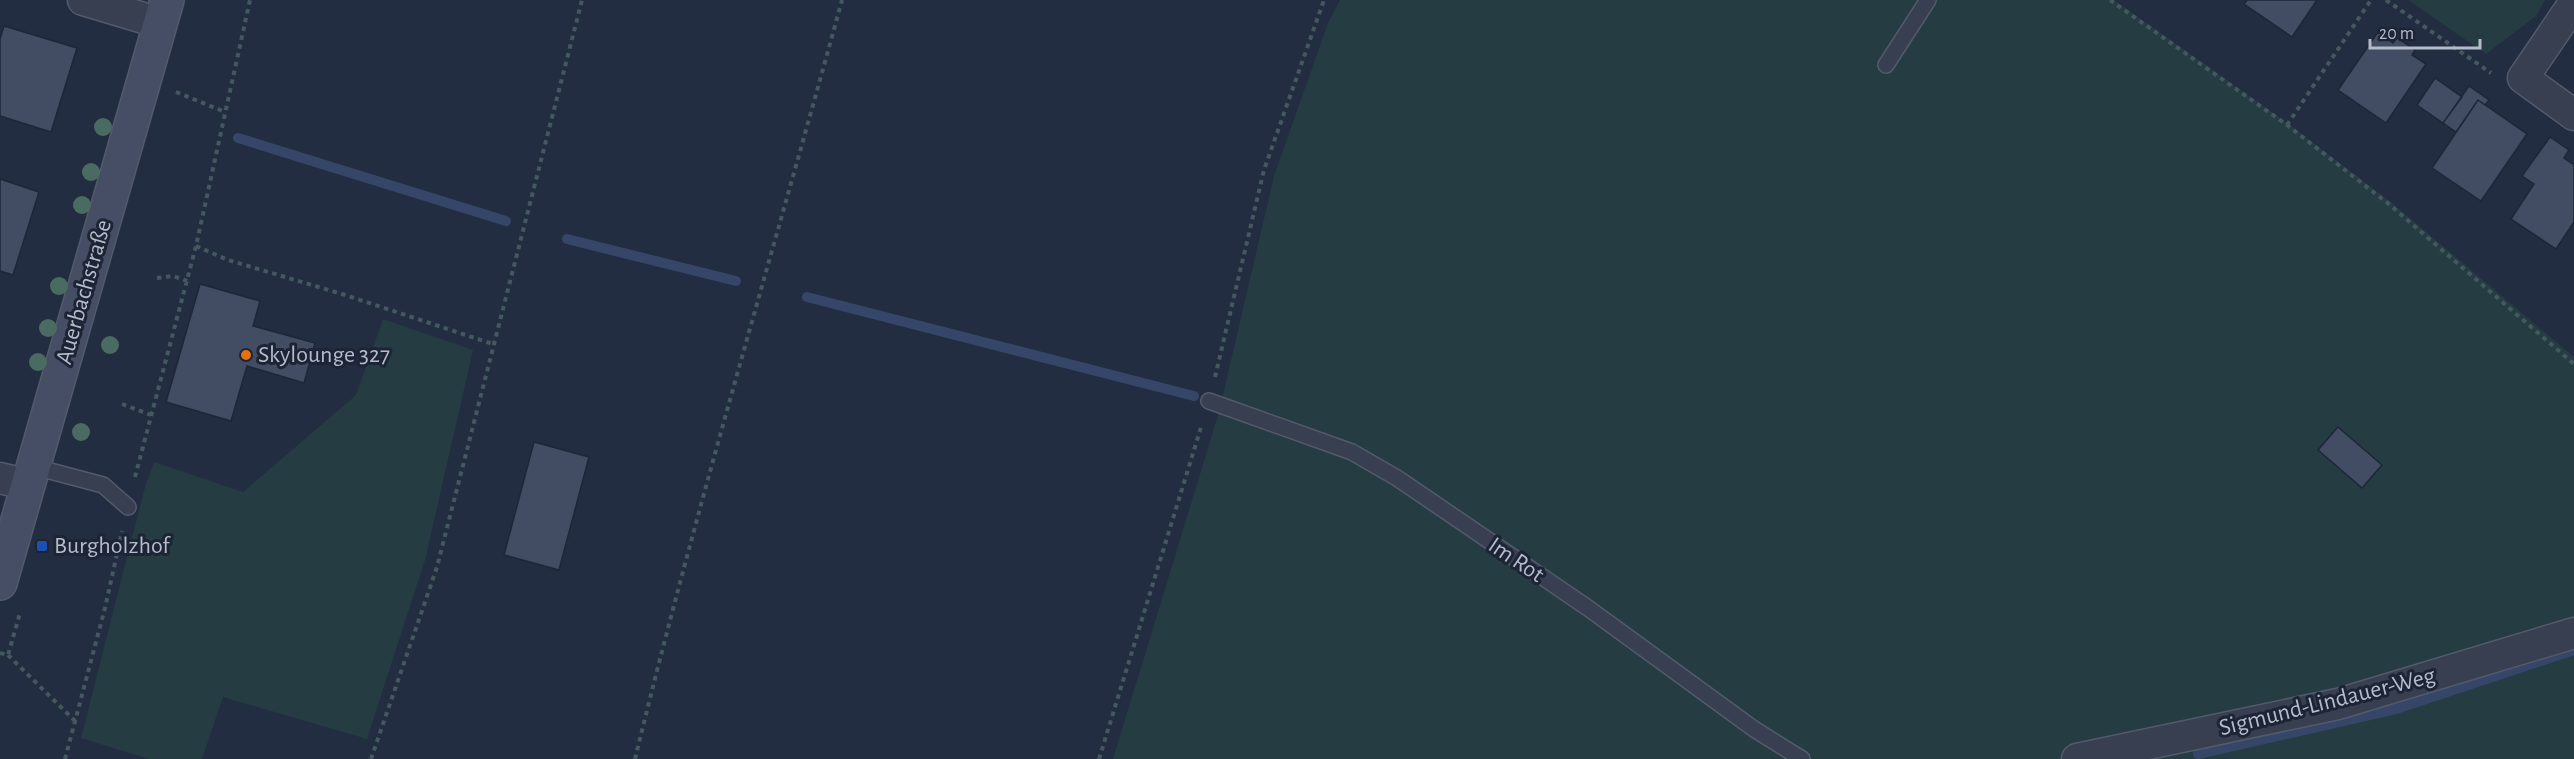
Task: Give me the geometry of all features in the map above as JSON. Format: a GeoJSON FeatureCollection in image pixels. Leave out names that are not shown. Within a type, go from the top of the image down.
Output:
{"type":"FeatureCollection","features":[{"type":"Feature","properties":{"kind":"main road","name":"Auerbachstraße"},"geometry":{"type":"LineString","coordinates":[[0,584],[21,477],[164,12]]}},
{"type":"Feature","properties":{"kind":"street"},"geometry":{"type":"LineString","coordinates":[[83,0],[164,12]]}},
{"type":"Feature","properties":{"kind":"street"},"geometry":{"type":"LineString","coordinates":[[2574,3],[2523,78],[2574,115]]}},
{"type":"Feature","properties":{"kind":"street","name":"Sigmund-Lindauer-Weg"},"geometry":{"type":"LineString","coordinates":[[2077,759],[2338,704],[2574,633]]}},
{"type":"Feature","properties":{"kind":"lane"},"geometry":{"type":"LineString","coordinates":[[1886,65],[1928,0]]}},
{"type":"Feature","properties":{"kind":"lane","name":"Im Rot"},"geometry":{"type":"LineString","coordinates":[[1209,401],[1352,452],[1397,478],[1588,608],[1754,729],[1802,759]]}},
{"type":"Feature","properties":{"kind":"lane"},"geometry":{"type":"LineString","coordinates":[[21,477],[103,485],[128,507]]}},
{"type":"Feature","properties":{"kind":"path"},"geometry":{"type":"LineString","coordinates":[[65,759],[196,246],[250,0]]}},
{"type":"Feature","properties":{"kind":"path"},"geometry":{"type":"LineString","coordinates":[[372,759],[438,567],[582,0]]}},
{"type":"Feature","properties":{"kind":"path"},"geometry":{"type":"LineString","coordinates":[[635,759],[670,616],[726,408],[796,169],[842,0]]}},
{"type":"Feature","properties":{"kind":"path"},"geometry":{"type":"LineString","coordinates":[[2110,0],[2287,125],[2391,205],[2574,364]]}},
{"type":"Feature","properties":{"kind":"path"},"geometry":{"type":"LineString","coordinates":[[2287,125],[2371,0]]}},
{"type":"Feature","properties":{"kind":"path"},"geometry":{"type":"LineString","coordinates":[[2386,0],[2494,75],[2523,78]]}},
{"type":"Feature","properties":{"kind":"path"},"geometry":{"type":"LineString","coordinates":[[144,80],[225,112]]}},
{"type":"Feature","properties":{"kind":"path"},"geometry":{"type":"LineString","coordinates":[[196,246],[228,260],[342,294],[493,344]]}},
{"type":"Feature","properties":{"kind":"path"},"geometry":{"type":"LineString","coordinates":[[157,278],[173,276],[187,281]]}},
{"type":"Feature","properties":{"kind":"path"},"geometry":{"type":"LineString","coordinates":[[122,404],[152,415]]}},
{"type":"Feature","properties":{"kind":"path"},"geometry":{"type":"LineString","coordinates":[[8,655],[75,721]]}},
{"type":"Feature","properties":{"kind":"green space"},"geometry":{"type":"Polygon","coordinates":[[[1340,0],[2114,0],[2286,122],[2392,203],[2574,357],[2574,759],[1113,759],[1219,412],[1274,176],[1328,23],[1340,0]]]}},
{"type":"Feature","properties":{"kind":"green space"},"geometry":{"type":"Polygon","coordinates":[[[2408,0],[2545,0],[2536,16],[2486,54],[2408,0]]]}},
{"type":"Feature","properties":{"kind":"green space"},"geometry":{"type":"Polygon","coordinates":[[[383,319],[473,350],[425,560],[367,739],[223,697],[202,759],[149,759],[81,738],[145,487],[154,462],[243,492],[356,395],[383,319]]]}},
{"type":"Feature","properties":{"kind":"building"},"geometry":{"type":"Polygon","coordinates":[[[2247,0],[2317,0],[2292,37],[2244,4],[2247,0]]]}},
{"type":"Feature","properties":{"kind":"building"},"geometry":{"type":"Polygon","coordinates":[[[4,26],[77,48],[51,132],[0,116],[0,39],[4,26]]]}},
{"type":"Feature","properties":{"kind":"building"},"geometry":{"type":"Polygon","coordinates":[[[2378,32],[2393,43],[2397,38],[2415,50],[2412,55],[2426,64],[2386,123],[2338,90],[2378,32]]]}},
{"type":"Feature","properties":{"kind":"building"},"geometry":{"type":"Polygon","coordinates":[[[2435,78],[2462,97],[2443,123],[2417,105],[2435,78]]]}},
{"type":"Feature","properties":{"kind":"building"},"geometry":{"type":"Polygon","coordinates":[[[2469,86],[2489,100],[2485,105],[2478,100],[2456,132],[2443,123],[2469,86]]]}},
{"type":"Feature","properties":{"kind":"building"},"geometry":{"type":"Polygon","coordinates":[[[2478,100],[2527,134],[2481,201],[2432,168],[2478,100]]]}},
{"type":"Feature","properties":{"kind":"building"},"geometry":{"type":"Polygon","coordinates":[[[2550,137],[2569,150],[2564,158],[2574,165],[2574,222],[2556,249],[2511,219],[2534,184],[2522,176],[2550,137]]]}},
{"type":"Feature","properties":{"kind":"building"},"geometry":{"type":"Polygon","coordinates":[[[0,179],[39,192],[13,275],[0,271],[0,179]]]}},
{"type":"Feature","properties":{"kind":"building","name":"Skylounge 327"},"geometry":{"type":"Polygon","coordinates":[[[200,284],[260,301],[253,326],[315,343],[304,383],[247,366],[231,421],[166,402],[200,284]]]}},
{"type":"Feature","properties":{"kind":"building"},"geometry":{"type":"Polygon","coordinates":[[[2338,427],[2382,465],[2362,488],[2318,450],[2338,427]]]}},
{"type":"Feature","properties":{"kind":"building"},"geometry":{"type":"Polygon","coordinates":[[[534,442],[589,457],[559,570],[504,555],[534,442]]]}},
{"type":"Feature","properties":{"kind":"waterway"},"geometry":{"type":"LineString","coordinates":[[238,138],[506,221]]}},
{"type":"Feature","properties":{"kind":"waterway"},"geometry":{"type":"LineString","coordinates":[[567,239],[736,281]]}},
{"type":"Feature","properties":{"kind":"waterway"},"geometry":{"type":"LineString","coordinates":[[807,297],[1194,396]]}},
{"type":"Feature","properties":{"kind":"waterway"},"geometry":{"type":"LineString","coordinates":[[2198,754],[2396,709],[2574,650]]}},
{"type":"Feature","properties":{"kind":"place","name":"Skylounge 327"},"geometry":{"type":"Point","coordinates":[246,355]}},
{"type":"Feature","properties":{"kind":"place","name":"Burgholzhof"},"geometry":{"type":"Point","coordinates":[42,546]}}]}
